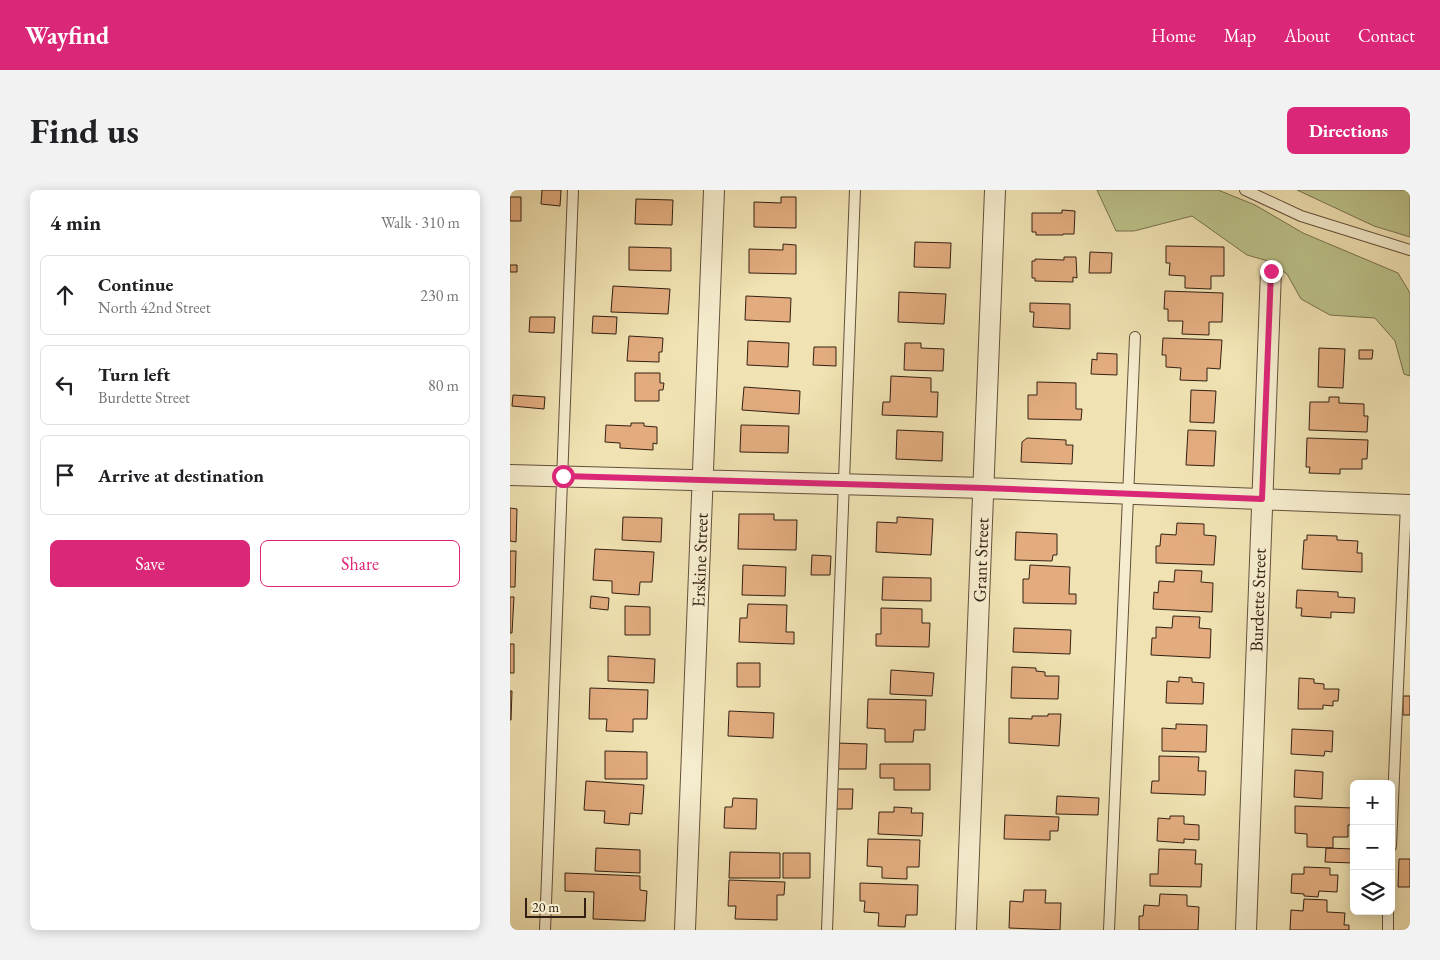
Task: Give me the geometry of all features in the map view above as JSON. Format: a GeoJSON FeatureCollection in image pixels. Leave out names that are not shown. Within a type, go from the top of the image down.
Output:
{"type":"FeatureCollection","features":[{"type":"Feature","properties":{"kind":"street","name":"Erskine Street"},"geometry":{"type":"LineString","coordinates":[[685,930],[714,190]]}},
{"type":"Feature","properties":{"kind":"street","name":"Grant Street"},"geometry":{"type":"LineString","coordinates":[[966,930],[994,190]]}},
{"type":"Feature","properties":{"kind":"street","name":"Burdette Street"},"geometry":{"type":"LineString","coordinates":[[1246,930],[1271,271]]}},
{"type":"Feature","properties":{"kind":"street"},"geometry":{"type":"LineString","coordinates":[[510,475],[984,488],[1408,504]]}},
{"type":"Feature","properties":{"kind":"lane"},"geometry":{"type":"LineString","coordinates":[[545,930],[573,190]]}},
{"type":"Feature","properties":{"kind":"lane"},"geometry":{"type":"LineString","coordinates":[[827,930],[855,190]]}},
{"type":"Feature","properties":{"kind":"lane"},"geometry":{"type":"LineString","coordinates":[[1245,190],[1300,216],[1410,250]]}},
{"type":"Feature","properties":{"kind":"lane"},"geometry":{"type":"LineString","coordinates":[[1109,930],[1135,337]]}},
{"type":"Feature","properties":{"kind":"lane"},"geometry":{"type":"LineString","coordinates":[[1392,825],[1408,504]]}},
{"type":"Feature","properties":{"kind":"lane"},"geometry":{"type":"LineString","coordinates":[[1388,915],[1388,930]]}},
{"type":"Feature","properties":{"kind":"green space"},"geometry":{"type":"Polygon","coordinates":[[[1097,190],[1218,190],[1255,205],[1303,233],[1398,273],[1410,293],[1410,376],[1404,374],[1395,341],[1375,318],[1330,315],[1301,299],[1287,274],[1268,261],[1247,255],[1192,216],[1134,231],[1116,231],[1097,190]]]}},
{"type":"Feature","properties":{"kind":"green space"},"geometry":{"type":"Polygon","coordinates":[[[1297,190],[1410,190],[1410,237],[1374,226],[1297,190]]]}},
{"type":"Feature","properties":{"kind":"building"},"geometry":{"type":"Polygon","coordinates":[[[542,190],[561,190],[560,206],[541,204],[542,190]]]}},
{"type":"Feature","properties":{"kind":"building"},"geometry":{"type":"Polygon","coordinates":[[[510,197],[521,197],[521,221],[510,221],[510,197]]]}},
{"type":"Feature","properties":{"kind":"building"},"geometry":{"type":"Polygon","coordinates":[[[781,197],[796,197],[796,228],[754,227],[754,202],[781,203],[781,197]]]}},
{"type":"Feature","properties":{"kind":"building"},"geometry":{"type":"Polygon","coordinates":[[[636,199],[673,200],[672,225],[635,224],[636,199]]]}},
{"type":"Feature","properties":{"kind":"building"},"geometry":{"type":"Polygon","coordinates":[[[1062,210],[1075,211],[1074,234],[1036,235],[1036,232],[1032,232],[1032,213],[1062,213],[1062,210]]]}},
{"type":"Feature","properties":{"kind":"building"},"geometry":{"type":"Polygon","coordinates":[[[915,242],[951,243],[950,268],[914,267],[915,242]]]}},
{"type":"Feature","properties":{"kind":"building"},"geometry":{"type":"Polygon","coordinates":[[[783,244],[796,245],[796,274],[749,273],[749,249],[783,250],[783,244]]]}},
{"type":"Feature","properties":{"kind":"building"},"geometry":{"type":"Polygon","coordinates":[[[1166,246],[1224,247],[1224,276],[1211,276],[1211,289],[1185,288],[1185,276],[1169,275],[1170,263],[1166,263],[1166,246]]]}},
{"type":"Feature","properties":{"kind":"building"},"geometry":{"type":"Polygon","coordinates":[[[629,247],[671,248],[671,271],[629,270],[629,247]]]}},
{"type":"Feature","properties":{"kind":"building"},"geometry":{"type":"Polygon","coordinates":[[[1090,252],[1112,253],[1111,273],[1089,273],[1090,252]]]}},
{"type":"Feature","properties":{"kind":"building"},"geometry":{"type":"Polygon","coordinates":[[[1064,257],[1076,257],[1077,278],[1073,277],[1073,282],[1035,281],[1035,278],[1032,278],[1032,261],[1035,261],[1035,259],[1064,260],[1064,257]]]}},
{"type":"Feature","properties":{"kind":"building"},"geometry":{"type":"Polygon","coordinates":[[[510,265],[517,265],[517,272],[510,272],[510,265]]]}},
{"type":"Feature","properties":{"kind":"building"},"geometry":{"type":"Polygon","coordinates":[[[613,286],[670,289],[668,314],[611,312],[613,286]]]}},
{"type":"Feature","properties":{"kind":"building"},"geometry":{"type":"Polygon","coordinates":[[[1165,291],[1223,293],[1222,322],[1209,322],[1209,335],[1182,334],[1183,321],[1168,321],[1168,309],[1164,309],[1165,291]]]}},
{"type":"Feature","properties":{"kind":"building"},"geometry":{"type":"Polygon","coordinates":[[[899,292],[946,294],[944,324],[898,322],[899,292]]]}},
{"type":"Feature","properties":{"kind":"building"},"geometry":{"type":"Polygon","coordinates":[[[746,296],[791,298],[790,322],[745,320],[746,296]]]}},
{"type":"Feature","properties":{"kind":"building"},"geometry":{"type":"Polygon","coordinates":[[[1030,303],[1070,304],[1070,329],[1033,327],[1034,312],[1030,312],[1030,303]]]}},
{"type":"Feature","properties":{"kind":"building"},"geometry":{"type":"Polygon","coordinates":[[[593,316],[617,317],[616,334],[592,333],[593,316]]]}},
{"type":"Feature","properties":{"kind":"building"},"geometry":{"type":"Polygon","coordinates":[[[530,317],[555,317],[554,333],[529,332],[530,317]]]}},
{"type":"Feature","properties":{"kind":"building"},"geometry":{"type":"Polygon","coordinates":[[[629,336],[663,338],[662,352],[659,352],[659,362],[627,361],[629,336]]]}},
{"type":"Feature","properties":{"kind":"building"},"geometry":{"type":"Polygon","coordinates":[[[1163,338],[1222,340],[1220,369],[1207,368],[1207,381],[1180,380],[1181,368],[1166,367],[1166,355],[1162,355],[1163,338]]]}},
{"type":"Feature","properties":{"kind":"building"},"geometry":{"type":"Polygon","coordinates":[[[748,341],[789,343],[788,367],[747,365],[748,341]]]}},
{"type":"Feature","properties":{"kind":"building"},"geometry":{"type":"Polygon","coordinates":[[[905,343],[921,343],[921,348],[944,349],[943,371],[904,370],[905,343]]]}},
{"type":"Feature","properties":{"kind":"building"},"geometry":{"type":"Polygon","coordinates":[[[814,347],[836,347],[836,366],[813,365],[814,347]]]}},
{"type":"Feature","properties":{"kind":"building"},"geometry":{"type":"Polygon","coordinates":[[[1319,348],[1345,349],[1343,388],[1318,387],[1319,348]]]}},
{"type":"Feature","properties":{"kind":"building"},"geometry":{"type":"Polygon","coordinates":[[[1359,350],[1373,350],[1372,359],[1359,359],[1359,350]]]}},
{"type":"Feature","properties":{"kind":"building"},"geometry":{"type":"Polygon","coordinates":[[[1097,353],[1117,354],[1117,375],[1091,374],[1092,359],[1097,360],[1097,353]]]}},
{"type":"Feature","properties":{"kind":"building"},"geometry":{"type":"Polygon","coordinates":[[[635,373],[660,373],[660,383],[664,383],[663,390],[659,390],[659,401],[635,401],[635,373]]]}},
{"type":"Feature","properties":{"kind":"building"},"geometry":{"type":"Polygon","coordinates":[[[891,376],[931,378],[931,392],[938,392],[937,417],[882,415],[883,402],[890,402],[891,376]]]}},
{"type":"Feature","properties":{"kind":"building"},"geometry":{"type":"Polygon","coordinates":[[[1037,382],[1076,383],[1076,409],[1082,409],[1081,420],[1028,419],[1028,395],[1037,395],[1037,382]]]}},
{"type":"Feature","properties":{"kind":"building"},"geometry":{"type":"Polygon","coordinates":[[[744,387],[800,391],[799,414],[742,410],[744,387]]]}},
{"type":"Feature","properties":{"kind":"building"},"geometry":{"type":"Polygon","coordinates":[[[1191,390],[1216,391],[1214,423],[1190,422],[1191,390]]]}},
{"type":"Feature","properties":{"kind":"building"},"geometry":{"type":"Polygon","coordinates":[[[513,395],[545,397],[544,409],[512,406],[513,395]]]}},
{"type":"Feature","properties":{"kind":"building"},"geometry":{"type":"Polygon","coordinates":[[[1329,397],[1339,397],[1339,403],[1364,404],[1364,416],[1368,416],[1367,432],[1309,430],[1310,402],[1329,402],[1329,397]]]}},
{"type":"Feature","properties":{"kind":"building"},"geometry":{"type":"Polygon","coordinates":[[[631,423],[644,423],[644,426],[657,427],[657,444],[653,443],[653,450],[620,448],[620,443],[605,442],[606,425],[631,426],[631,423]]]}},
{"type":"Feature","properties":{"kind":"building"},"geometry":{"type":"Polygon","coordinates":[[[741,425],[789,426],[788,453],[740,452],[741,425]]]}},
{"type":"Feature","properties":{"kind":"building"},"geometry":{"type":"Polygon","coordinates":[[[897,430],[943,432],[942,461],[896,459],[897,430]]]}},
{"type":"Feature","properties":{"kind":"building"},"geometry":{"type":"Polygon","coordinates":[[[1188,430],[1216,431],[1214,466],[1186,465],[1188,430]]]}},
{"type":"Feature","properties":{"kind":"building"},"geometry":{"type":"Polygon","coordinates":[[[1027,438],[1066,440],[1066,445],[1073,445],[1072,464],[1021,462],[1022,442],[1027,438]]]}},
{"type":"Feature","properties":{"kind":"building"},"geometry":{"type":"Polygon","coordinates":[[[1307,438],[1368,440],[1367,459],[1362,459],[1362,469],[1340,469],[1340,474],[1309,473],[1310,467],[1306,467],[1307,438]]]}},
{"type":"Feature","properties":{"kind":"building"},"geometry":{"type":"Polygon","coordinates":[[[510,508],[517,509],[516,542],[510,541],[510,508]]]}},
{"type":"Feature","properties":{"kind":"building"},"geometry":{"type":"Polygon","coordinates":[[[739,514],[774,514],[774,520],[797,520],[796,550],[738,549],[739,514]]]}},
{"type":"Feature","properties":{"kind":"building"},"geometry":{"type":"Polygon","coordinates":[[[623,517],[662,518],[661,542],[622,540],[623,517]]]}},
{"type":"Feature","properties":{"kind":"building"},"geometry":{"type":"Polygon","coordinates":[[[897,517],[933,519],[931,555],[876,552],[877,522],[897,523],[897,517]]]}},
{"type":"Feature","properties":{"kind":"building"},"geometry":{"type":"Polygon","coordinates":[[[1177,523],[1204,524],[1204,535],[1216,536],[1214,565],[1156,563],[1156,546],[1160,546],[1161,534],[1176,535],[1177,523]]]}},
{"type":"Feature","properties":{"kind":"building"},"geometry":{"type":"Polygon","coordinates":[[[1016,532],[1057,534],[1057,555],[1053,555],[1052,561],[1015,560],[1016,532]]]}},
{"type":"Feature","properties":{"kind":"building"},"geometry":{"type":"Polygon","coordinates":[[[1307,535],[1337,536],[1337,540],[1358,541],[1357,553],[1362,553],[1362,572],[1302,569],[1304,540],[1307,540],[1307,535]]]}},
{"type":"Feature","properties":{"kind":"building"},"geometry":{"type":"Polygon","coordinates":[[[595,549],[654,552],[652,582],[640,582],[639,595],[612,593],[612,581],[593,580],[595,549]]]}},
{"type":"Feature","properties":{"kind":"building"},"geometry":{"type":"Polygon","coordinates":[[[510,551],[516,551],[515,587],[510,587],[510,551]]]}},
{"type":"Feature","properties":{"kind":"building"},"geometry":{"type":"Polygon","coordinates":[[[812,555],[831,556],[830,575],[811,575],[812,555]]]}},
{"type":"Feature","properties":{"kind":"building"},"geometry":{"type":"Polygon","coordinates":[[[743,565],[786,567],[785,596],[742,595],[743,565]]]}},
{"type":"Feature","properties":{"kind":"building"},"geometry":{"type":"Polygon","coordinates":[[[1030,565],[1070,567],[1069,594],[1076,594],[1076,604],[1023,603],[1023,579],[1029,579],[1030,565]]]}},
{"type":"Feature","properties":{"kind":"building"},"geometry":{"type":"Polygon","coordinates":[[[1175,570],[1202,571],[1201,582],[1213,583],[1212,612],[1153,609],[1154,592],[1158,593],[1159,581],[1174,582],[1175,570]]]}},
{"type":"Feature","properties":{"kind":"building"},"geometry":{"type":"Polygon","coordinates":[[[883,577],[931,578],[931,601],[882,600],[883,577]]]}},
{"type":"Feature","properties":{"kind":"building"},"geometry":{"type":"Polygon","coordinates":[[[1297,590],[1338,592],[1338,597],[1355,598],[1354,613],[1331,612],[1331,618],[1301,616],[1302,608],[1296,608],[1297,590]]]}},
{"type":"Feature","properties":{"kind":"building"},"geometry":{"type":"Polygon","coordinates":[[[591,596],[609,598],[608,610],[590,608],[591,596]]]}},
{"type":"Feature","properties":{"kind":"building"},"geometry":{"type":"Polygon","coordinates":[[[510,597],[514,597],[512,633],[510,633],[510,597]]]}},
{"type":"Feature","properties":{"kind":"building"},"geometry":{"type":"Polygon","coordinates":[[[748,604],[787,605],[786,632],[794,632],[794,644],[739,642],[740,618],[747,618],[748,604]]]}},
{"type":"Feature","properties":{"kind":"building"},"geometry":{"type":"Polygon","coordinates":[[[625,606],[650,607],[650,635],[625,635],[625,606]]]}},
{"type":"Feature","properties":{"kind":"building"},"geometry":{"type":"Polygon","coordinates":[[[881,608],[922,609],[922,623],[930,623],[929,647],[876,646],[876,634],[881,634],[881,608]]]}},
{"type":"Feature","properties":{"kind":"building"},"geometry":{"type":"Polygon","coordinates":[[[1173,616],[1200,617],[1199,628],[1211,629],[1210,658],[1151,655],[1152,638],[1156,638],[1156,627],[1172,628],[1173,616]]]}},
{"type":"Feature","properties":{"kind":"building"},"geometry":{"type":"Polygon","coordinates":[[[1014,628],[1071,630],[1070,654],[1013,652],[1014,628]]]}},
{"type":"Feature","properties":{"kind":"building"},"geometry":{"type":"Polygon","coordinates":[[[510,644],[514,644],[514,673],[510,673],[510,644]]]}},
{"type":"Feature","properties":{"kind":"building"},"geometry":{"type":"Polygon","coordinates":[[[608,656],[655,659],[654,683],[608,681],[608,656]]]}},
{"type":"Feature","properties":{"kind":"building"},"geometry":{"type":"Polygon","coordinates":[[[737,663],[760,663],[760,687],[737,687],[737,663]]]}},
{"type":"Feature","properties":{"kind":"building"},"geometry":{"type":"Polygon","coordinates":[[[1012,667],[1036,668],[1036,671],[1045,672],[1045,676],[1059,676],[1058,699],[1011,698],[1012,667]]]}},
{"type":"Feature","properties":{"kind":"building"},"geometry":{"type":"Polygon","coordinates":[[[891,670],[934,673],[932,696],[890,694],[891,670]]]}},
{"type":"Feature","properties":{"kind":"building"},"geometry":{"type":"Polygon","coordinates":[[[1179,677],[1192,678],[1192,682],[1204,683],[1203,704],[1166,703],[1167,681],[1179,682],[1179,677]]]}},
{"type":"Feature","properties":{"kind":"building"},"geometry":{"type":"Polygon","coordinates":[[[1299,678],[1314,679],[1314,683],[1324,684],[1324,689],[1339,689],[1338,701],[1333,701],[1333,706],[1323,705],[1323,709],[1298,709],[1299,678]]]}},
{"type":"Feature","properties":{"kind":"building"},"geometry":{"type":"Polygon","coordinates":[[[590,688],[648,690],[647,719],[633,719],[633,732],[606,731],[607,719],[589,719],[590,688]]]}},
{"type":"Feature","properties":{"kind":"building"},"geometry":{"type":"Polygon","coordinates":[[[510,691],[512,691],[511,720],[510,720],[510,691]]]}},
{"type":"Feature","properties":{"kind":"building"},"geometry":{"type":"Polygon","coordinates":[[[1403,696],[1410,696],[1410,715],[1403,715],[1403,696]]]}},
{"type":"Feature","properties":{"kind":"building"},"geometry":{"type":"Polygon","coordinates":[[[868,699],[926,700],[925,730],[914,730],[913,742],[885,742],[885,729],[867,728],[868,699]]]}},
{"type":"Feature","properties":{"kind":"building"},"geometry":{"type":"Polygon","coordinates":[[[729,711],[774,713],[773,738],[728,736],[729,711]]]}},
{"type":"Feature","properties":{"kind":"building"},"geometry":{"type":"Polygon","coordinates":[[[1048,714],[1061,714],[1059,746],[1009,743],[1009,718],[1032,719],[1032,716],[1048,716],[1048,714]]]}},
{"type":"Feature","properties":{"kind":"building"},"geometry":{"type":"Polygon","coordinates":[[[1176,724],[1207,725],[1206,752],[1162,751],[1162,728],[1176,729],[1176,724]]]}},
{"type":"Feature","properties":{"kind":"building"},"geometry":{"type":"Polygon","coordinates":[[[1292,729],[1333,731],[1332,752],[1325,751],[1324,756],[1291,754],[1292,729]]]}},
{"type":"Feature","properties":{"kind":"building"},"geometry":{"type":"Polygon","coordinates":[[[837,743],[867,744],[866,769],[836,769],[837,743]]]}},
{"type":"Feature","properties":{"kind":"building"},"geometry":{"type":"Polygon","coordinates":[[[605,751],[647,752],[647,779],[605,779],[605,751]]]}},
{"type":"Feature","properties":{"kind":"building"},"geometry":{"type":"Polygon","coordinates":[[[1159,756],[1199,757],[1198,771],[1206,771],[1205,795],[1151,793],[1152,781],[1159,781],[1159,756]]]}},
{"type":"Feature","properties":{"kind":"building"},"geometry":{"type":"Polygon","coordinates":[[[880,764],[930,764],[930,790],[894,790],[894,778],[880,778],[880,764]]]}},
{"type":"Feature","properties":{"kind":"building"},"geometry":{"type":"Polygon","coordinates":[[[1295,770],[1323,772],[1322,799],[1294,797],[1295,770]]]}},
{"type":"Feature","properties":{"kind":"building"},"geometry":{"type":"Polygon","coordinates":[[[586,781],[644,785],[642,814],[630,813],[629,825],[604,823],[605,811],[584,810],[586,781]]]}},
{"type":"Feature","properties":{"kind":"building"},"geometry":{"type":"Polygon","coordinates":[[[834,789],[853,789],[852,809],[833,809],[834,789]]]}},
{"type":"Feature","properties":{"kind":"building"},"geometry":{"type":"Polygon","coordinates":[[[1057,796],[1099,798],[1098,815],[1056,814],[1057,796]]]}},
{"type":"Feature","properties":{"kind":"building"},"geometry":{"type":"Polygon","coordinates":[[[733,798],[757,799],[756,829],[724,828],[725,807],[732,807],[733,798]]]}},
{"type":"Feature","properties":{"kind":"building"},"geometry":{"type":"Polygon","coordinates":[[[1295,806],[1350,808],[1348,837],[1333,837],[1333,848],[1307,847],[1307,834],[1295,833],[1295,806]]]}},
{"type":"Feature","properties":{"kind":"building"},"geometry":{"type":"Polygon","coordinates":[[[894,807],[912,808],[911,813],[923,813],[922,836],[878,834],[879,812],[894,812],[894,807]]]}},
{"type":"Feature","properties":{"kind":"building"},"geometry":{"type":"Polygon","coordinates":[[[1005,815],[1059,817],[1058,831],[1050,831],[1050,840],[1004,839],[1005,815]]]}},
{"type":"Feature","properties":{"kind":"building"},"geometry":{"type":"Polygon","coordinates":[[[1170,816],[1184,816],[1184,824],[1199,825],[1199,840],[1184,839],[1184,843],[1157,841],[1158,818],[1170,819],[1170,816]]]}},
{"type":"Feature","properties":{"kind":"building"},"geometry":{"type":"Polygon","coordinates":[[[868,839],[920,840],[919,867],[907,867],[907,879],[882,878],[882,867],[867,866],[868,839]]]}},
{"type":"Feature","properties":{"kind":"building"},"geometry":{"type":"Polygon","coordinates":[[[596,848],[640,850],[640,873],[595,871],[596,848]]]}},
{"type":"Feature","properties":{"kind":"building"},"geometry":{"type":"Polygon","coordinates":[[[1326,848],[1350,849],[1350,863],[1325,862],[1326,848]]]}},
{"type":"Feature","properties":{"kind":"building"},"geometry":{"type":"Polygon","coordinates":[[[1159,849],[1196,850],[1195,864],[1202,864],[1201,887],[1150,886],[1150,874],[1158,874],[1159,849]]]}},
{"type":"Feature","properties":{"kind":"building"},"geometry":{"type":"Polygon","coordinates":[[[730,852],[780,853],[780,878],[729,878],[730,852]]]}},
{"type":"Feature","properties":{"kind":"building"},"geometry":{"type":"Polygon","coordinates":[[[783,853],[810,853],[810,878],[783,878],[783,853]]]}},
{"type":"Feature","properties":{"kind":"building"},"geometry":{"type":"Polygon","coordinates":[[[1399,859],[1410,859],[1410,887],[1398,887],[1399,859]]]}},
{"type":"Feature","properties":{"kind":"building"},"geometry":{"type":"Polygon","coordinates":[[[1304,867],[1330,868],[1330,875],[1338,875],[1337,892],[1319,891],[1318,897],[1291,893],[1292,874],[1304,874],[1304,867]]]}},
{"type":"Feature","properties":{"kind":"building"},"geometry":{"type":"Polygon","coordinates":[[[565,873],[640,876],[640,890],[647,891],[645,921],[593,919],[594,892],[565,891],[565,873]]]}},
{"type":"Feature","properties":{"kind":"building"},"geometry":{"type":"Polygon","coordinates":[[[729,880],[785,882],[784,895],[777,895],[777,920],[735,919],[736,906],[728,906],[729,880]]]}},
{"type":"Feature","properties":{"kind":"building"},"geometry":{"type":"Polygon","coordinates":[[[860,883],[918,885],[917,915],[906,915],[905,927],[878,926],[879,913],[864,912],[865,901],[860,901],[860,883]]]}},
{"type":"Feature","properties":{"kind":"building"},"geometry":{"type":"Polygon","coordinates":[[[1024,890],[1046,890],[1045,903],[1061,903],[1060,930],[1009,928],[1010,901],[1023,902],[1024,890]]]}},
{"type":"Feature","properties":{"kind":"building"},"geometry":{"type":"Polygon","coordinates":[[[1160,894],[1187,895],[1187,906],[1199,907],[1198,930],[1139,930],[1139,916],[1143,916],[1144,905],[1159,906],[1160,894]]]}},
{"type":"Feature","properties":{"kind":"building"},"geometry":{"type":"Polygon","coordinates":[[[1304,899],[1327,900],[1327,912],[1345,913],[1344,925],[1349,925],[1349,930],[1290,930],[1291,910],[1303,911],[1304,899]]]}},
{"type":"Feature","properties":{"kind":"route"},"geometry":{"type":"LineString","coordinates":[[563,476],[984,488],[1262,499],[1271,271]]}}]}
